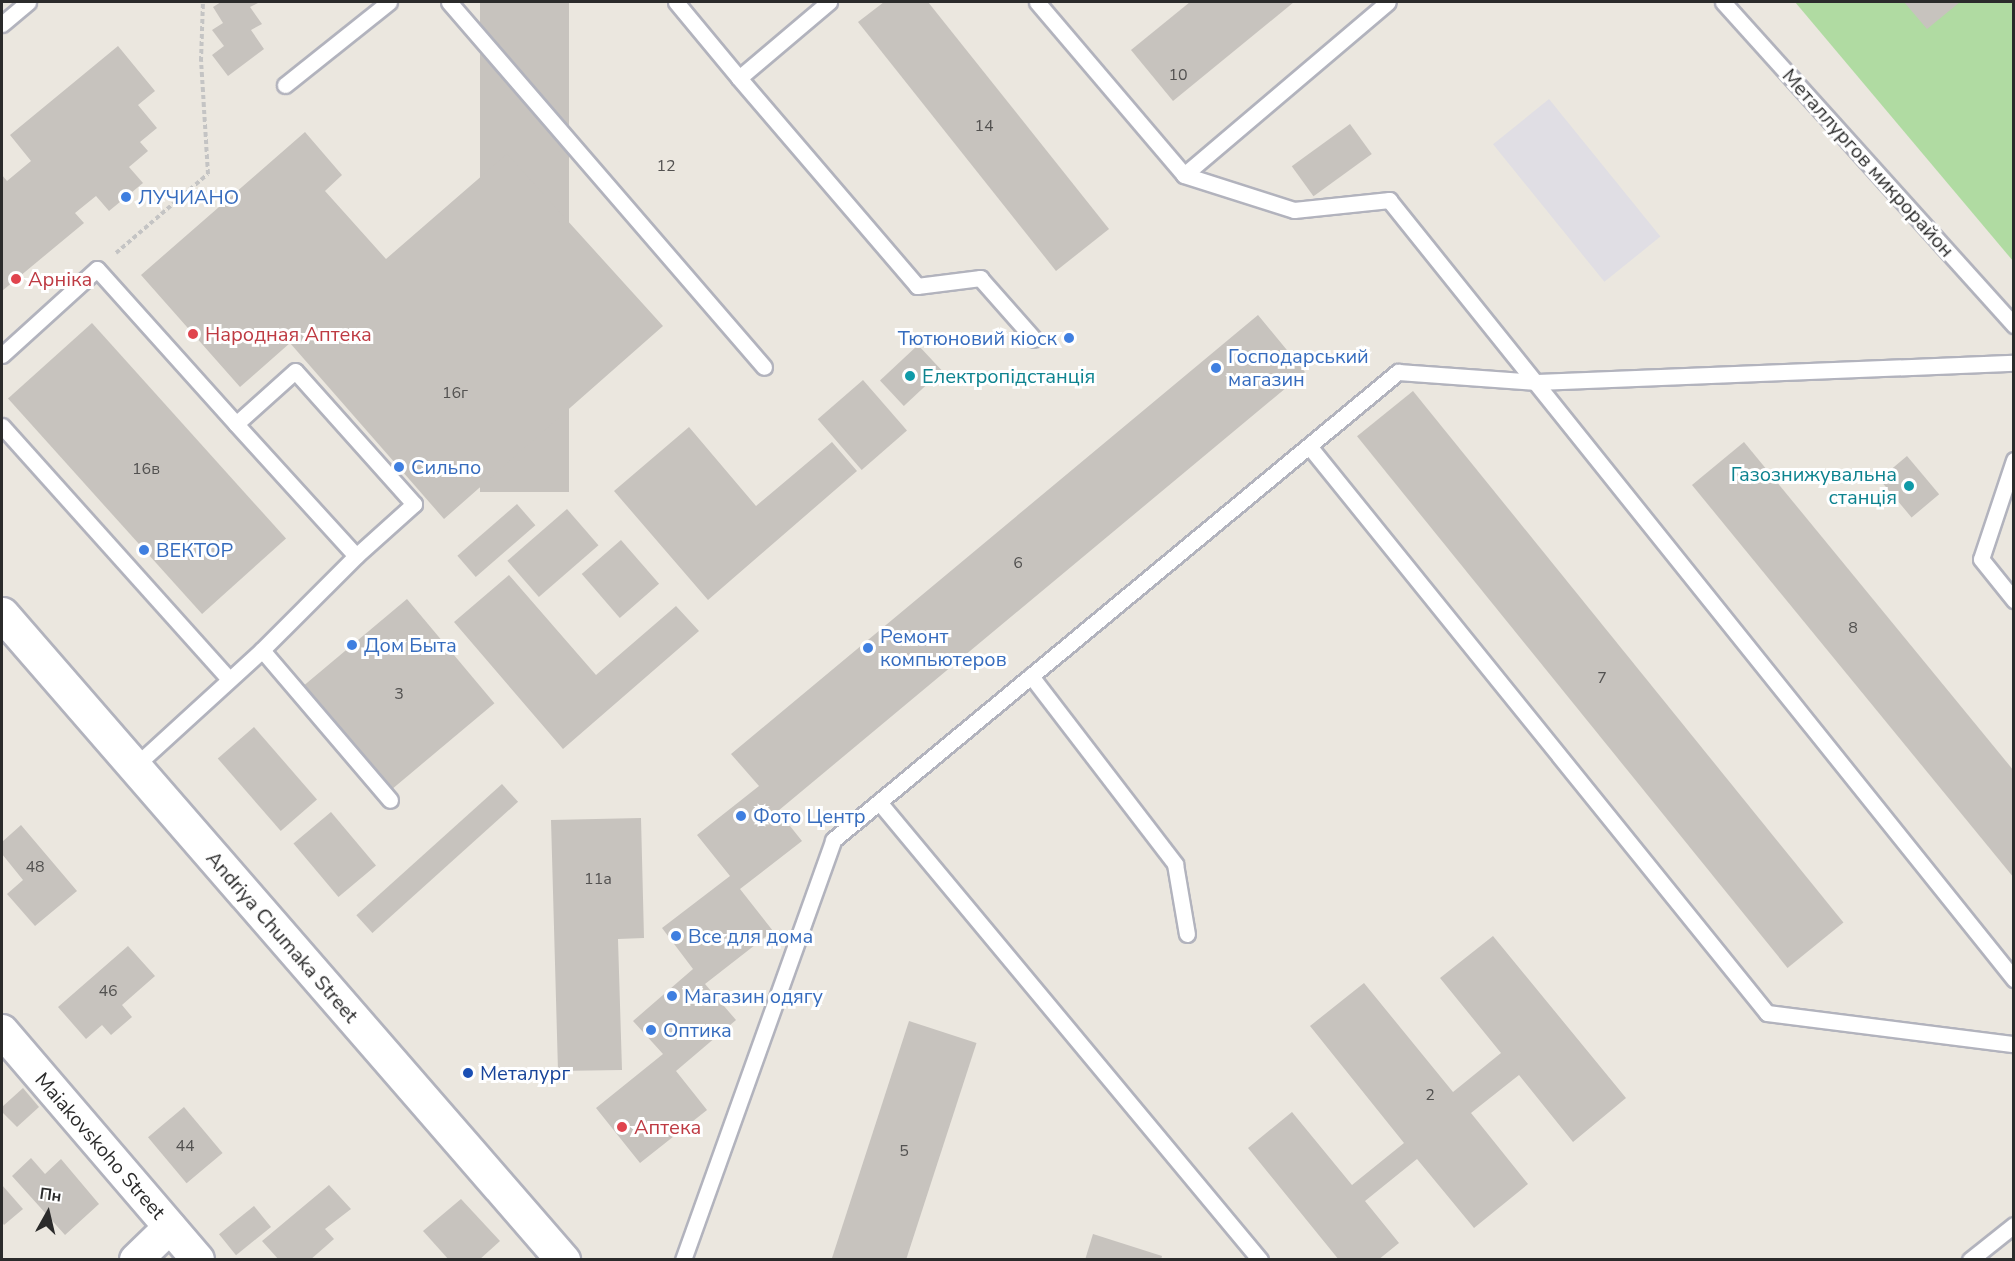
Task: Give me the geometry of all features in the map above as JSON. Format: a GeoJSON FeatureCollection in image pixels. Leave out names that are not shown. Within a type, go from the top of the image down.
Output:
{"type":"FeatureCollection","features":[{"type":"Feature","properties":{"kind":"street","name":"Andriya Chumaka Street"},"geometry":{"type":"LineString","coordinates":[[2,614],[563,1260]]}},
{"type":"Feature","properties":{"kind":"street","name":"Maiakovskoho Street"},"geometry":{"type":"LineString","coordinates":[[2,1032],[198,1260]]}},
{"type":"Feature","properties":{"kind":"street"},"geometry":{"type":"LineString","coordinates":[[136,1260],[170,1227]]}},
{"type":"Feature","properties":{"kind":"lane"},"geometry":{"type":"LineString","coordinates":[[2,24],[28,2]]}},
{"type":"Feature","properties":{"kind":"lane"},"geometry":{"type":"LineString","coordinates":[[285,85],[389,2]]}},
{"type":"Feature","properties":{"kind":"lane"},"geometry":{"type":"LineString","coordinates":[[449,2],[764,367]]}},
{"type":"Feature","properties":{"kind":"lane"},"geometry":{"type":"LineString","coordinates":[[676,2],[917,286],[980,278],[1034,339]]}},
{"type":"Feature","properties":{"kind":"lane"},"geometry":{"type":"LineString","coordinates":[[739,78],[829,2]]}},
{"type":"Feature","properties":{"kind":"lane"},"geometry":{"type":"LineString","coordinates":[[1037,2],[1184,176],[1293,210],[1389,200],[2013,979]]}},
{"type":"Feature","properties":{"kind":"lane"},"geometry":{"type":"LineString","coordinates":[[1184,176],[1388,2]]}},
{"type":"Feature","properties":{"kind":"lane","name":"Металлургов микрорайон"},"geometry":{"type":"LineString","coordinates":[[1723,2],[2013,325]]}},
{"type":"Feature","properties":{"kind":"lane"},"geometry":{"type":"LineString","coordinates":[[2,355],[98,269],[356,556]]}},
{"type":"Feature","properties":{"kind":"lane"},"geometry":{"type":"LineString","coordinates":[[683,1260],[833,840],[1398,372],[1537,382],[2013,363]]}},
{"type":"Feature","properties":{"kind":"lane"},"geometry":{"type":"LineString","coordinates":[[134,767],[262,650],[356,556],[414,504],[295,371],[236,424]]}},
{"type":"Feature","properties":{"kind":"lane"},"geometry":{"type":"LineString","coordinates":[[2,426],[229,678]]}},
{"type":"Feature","properties":{"kind":"lane"},"geometry":{"type":"LineString","coordinates":[[1309,446],[1767,1013],[2013,1044]]}},
{"type":"Feature","properties":{"kind":"lane"},"geometry":{"type":"LineString","coordinates":[[2013,460],[1981,559],[2013,600]]}},
{"type":"Feature","properties":{"kind":"lane"},"geometry":{"type":"LineString","coordinates":[[262,650],[390,800]]}},
{"type":"Feature","properties":{"kind":"lane"},"geometry":{"type":"LineString","coordinates":[[1031,676],[1175,864],[1187,934]]}},
{"type":"Feature","properties":{"kind":"lane"},"geometry":{"type":"LineString","coordinates":[[879,802],[1260,1260]]}},
{"type":"Feature","properties":{"kind":"lane"},"geometry":{"type":"LineString","coordinates":[[1970,1260],[2013,1225]]}},
{"type":"Feature","properties":{"kind":"path"},"geometry":{"type":"LineString","coordinates":[[98,269],[208,174],[201,61],[203,2]]}},
{"type":"Feature","properties":{"kind":"shaded area"},"geometry":{"type":"Polygon","coordinates":[[[1549,99],[1660,237],[1604,282],[1493,144],[1549,99]]]}},
{"type":"Feature","properties":{"kind":"green space"},"geometry":{"type":"Polygon","coordinates":[[[1795,2],[2013,2],[2013,261],[1795,2]]]}},
{"type":"Feature","properties":{"kind":"building"},"geometry":{"type":"Polygon","coordinates":[[[221,2],[260,2],[250,7],[262,24],[251,30],[264,49],[228,76],[212,55],[224,46],[212,30],[223,23],[213,7],[221,2]]]}},
{"type":"Feature","properties":{"kind":"building"},"geometry":{"type":"Polygon","coordinates":[[[480,2],[569,2],[569,492],[480,492],[480,2]]]}},
{"type":"Feature","properties":{"kind":"building"},"geometry":{"type":"Polygon","coordinates":[[[884,2],[928,2],[1109,229],[1056,271],[858,22],[884,2]]]}},
{"type":"Feature","properties":{"kind":"building"},"geometry":{"type":"Polygon","coordinates":[[[1190,2],[1294,2],[1173,101],[1131,50],[1190,2]]]}},
{"type":"Feature","properties":{"kind":"building"},"geometry":{"type":"Polygon","coordinates":[[[1904,2],[1960,2],[1927,29],[1904,2]]]}},
{"type":"Feature","properties":{"kind":"building"},"geometry":{"type":"Polygon","coordinates":[[[118,46],[155,91],[138,105],[157,128],[140,142],[148,151],[129,167],[143,183],[109,211],[96,196],[75,213],[84,223],[2,291],[2,175],[7,181],[31,161],[10,135],[118,46]]]}},
{"type":"Feature","properties":{"kind":"building"},"geometry":{"type":"Polygon","coordinates":[[[1350,124],[1372,154],[1313,196],[1292,166],[1350,124]]]}},
{"type":"Feature","properties":{"kind":"building"},"geometry":{"type":"Polygon","coordinates":[[[305,132],[342,175],[325,191],[386,259],[507,154],[663,326],[444,519],[290,343],[240,387],[141,275],[305,132]]]}},
{"type":"Feature","properties":{"kind":"building"},"geometry":{"type":"Polygon","coordinates":[[[1258,315],[1305,372],[778,811],[802,841],[740,889],[773,931],[705,984],[736,1020],[676,1071],[707,1110],[640,1163],[596,1108],[663,1054],[633,1021],[693,969],[662,928],[730,876],[697,835],[759,786],[731,754],[1258,315]]]}},
{"type":"Feature","properties":{"kind":"building"},"geometry":{"type":"Polygon","coordinates":[[[92,323],[286,539],[202,614],[8,399],[92,323]]]}},
{"type":"Feature","properties":{"kind":"building","name":"Електропідстанція"},"geometry":{"type":"Polygon","coordinates":[[[918,345],[942,371],[904,406],[880,380],[918,345]]]}},
{"type":"Feature","properties":{"kind":"building"},"geometry":{"type":"Polygon","coordinates":[[[863,380],[907,431],[862,470],[818,419],[863,380]]]}},
{"type":"Feature","properties":{"kind":"building"},"geometry":{"type":"Polygon","coordinates":[[[1413,391],[1843,923],[1788,968],[1357,436],[1413,391]]]}},
{"type":"Feature","properties":{"kind":"building"},"geometry":{"type":"Polygon","coordinates":[[[689,427],[756,506],[832,442],[857,471],[708,600],[614,491],[689,427]]]}},
{"type":"Feature","properties":{"kind":"building"},"geometry":{"type":"Polygon","coordinates":[[[1744,442],[2014,771],[2014,878],[1692,485],[1744,442]]]}},
{"type":"Feature","properties":{"kind":"building","name":"Газознижувальна станція"},"geometry":{"type":"Polygon","coordinates":[[[1907,456],[1939,494],[1912,517],[1879,479],[1907,456]]]}},
{"type":"Feature","properties":{"kind":"building"},"geometry":{"type":"Polygon","coordinates":[[[517,504],[535,525],[476,577],[457,556],[517,504]]]}},
{"type":"Feature","properties":{"kind":"building"},"geometry":{"type":"Polygon","coordinates":[[[567,509],[598,545],[539,597],[507,561],[567,509]]]}},
{"type":"Feature","properties":{"kind":"building"},"geometry":{"type":"Polygon","coordinates":[[[621,540],[659,584],[620,618],[582,574],[621,540]]]}},
{"type":"Feature","properties":{"kind":"building"},"geometry":{"type":"Polygon","coordinates":[[[509,575],[596,675],[676,606],[699,631],[563,749],[454,622],[509,575]]]}},
{"type":"Feature","properties":{"kind":"building"},"geometry":{"type":"Polygon","coordinates":[[[407,599],[494,703],[391,790],[304,686],[407,599]]]}},
{"type":"Feature","properties":{"kind":"building"},"geometry":{"type":"Polygon","coordinates":[[[254,727],[317,799],[281,831],[218,758],[254,727]]]}},
{"type":"Feature","properties":{"kind":"building"},"geometry":{"type":"Polygon","coordinates":[[[502,784],[518,802],[372,933],[356,915],[502,784]]]}},
{"type":"Feature","properties":{"kind":"building"},"geometry":{"type":"Polygon","coordinates":[[[331,812],[376,866],[338,897],[293,843],[331,812]]]}},
{"type":"Feature","properties":{"kind":"building"},"geometry":{"type":"Polygon","coordinates":[[[641,818],[644,938],[618,939],[622,1070],[558,1071],[551,820],[641,818]]]}},
{"type":"Feature","properties":{"kind":"building"},"geometry":{"type":"Polygon","coordinates":[[[21,825],[77,891],[35,926],[7,894],[23,880],[2,854],[2,842],[21,825]]]}},
{"type":"Feature","properties":{"kind":"building"},"geometry":{"type":"Polygon","coordinates":[[[1493,936],[1626,1098],[1573,1142],[1519,1075],[1471,1113],[1528,1184],[1474,1228],[1417,1159],[1365,1201],[1399,1243],[1378,1260],[1339,1260],[1248,1148],[1292,1112],[1352,1185],[1404,1143],[1310,1026],[1364,983],[1453,1092],[1501,1053],[1440,978],[1493,936]]]}},
{"type":"Feature","properties":{"kind":"building"},"geometry":{"type":"Polygon","coordinates":[[[128,946],[155,976],[122,1005],[132,1017],[111,1035],[102,1025],[86,1039],[58,1007],[128,946]]]}},
{"type":"Feature","properties":{"kind":"building"},"geometry":{"type":"Polygon","coordinates":[[[909,1021],[977,1043],[906,1260],[831,1260],[909,1021]]]}},
{"type":"Feature","properties":{"kind":"building"},"geometry":{"type":"Polygon","coordinates":[[[23,1088],[39,1107],[17,1127],[2,1112],[2,1107],[23,1088]]]}},
{"type":"Feature","properties":{"kind":"building"},"geometry":{"type":"Polygon","coordinates":[[[184,1107],[223,1153],[187,1183],[148,1137],[184,1107]]]}},
{"type":"Feature","properties":{"kind":"building"},"geometry":{"type":"Polygon","coordinates":[[[31,1158],[45,1174],[61,1159],[99,1204],[65,1235],[12,1176],[31,1158]]]}},
{"type":"Feature","properties":{"kind":"building"},"geometry":{"type":"Polygon","coordinates":[[[2,1185],[23,1209],[4,1225],[2,1222],[2,1185]]]}},
{"type":"Feature","properties":{"kind":"building"},"geometry":{"type":"Polygon","coordinates":[[[329,1185],[351,1209],[325,1229],[334,1239],[310,1260],[279,1260],[262,1241],[329,1185]]]}},
{"type":"Feature","properties":{"kind":"building"},"geometry":{"type":"Polygon","coordinates":[[[461,1199],[500,1241],[479,1260],[449,1260],[423,1231],[461,1199]]]}},
{"type":"Feature","properties":{"kind":"building"},"geometry":{"type":"Polygon","coordinates":[[[254,1206],[271,1227],[236,1255],[219,1234],[254,1206]]]}},
{"type":"Feature","properties":{"kind":"building"},"geometry":{"type":"Polygon","coordinates":[[[1093,1234],[1162,1256],[1161,1260],[1085,1260],[1093,1234]]]}},
{"type":"Feature","properties":{"kind":"place","name":"ЛУЧИАНО"},"geometry":{"type":"Point","coordinates":[126,197]}},
{"type":"Feature","properties":{"kind":"place","name":"Арніка"},"geometry":{"type":"Point","coordinates":[16,279]}},
{"type":"Feature","properties":{"kind":"place","name":"Народная Аптека"},"geometry":{"type":"Point","coordinates":[193,334]}},
{"type":"Feature","properties":{"kind":"place","name":"Тютюновий кіоск"},"geometry":{"type":"Point","coordinates":[1069,338]}},
{"type":"Feature","properties":{"kind":"place","name":"Господарський магазин"},"geometry":{"type":"Point","coordinates":[1216,368]}},
{"type":"Feature","properties":{"kind":"place","name":"Електропідстанція"},"geometry":{"type":"Point","coordinates":[910,376]}},
{"type":"Feature","properties":{"kind":"place","name":"Сильпо"},"geometry":{"type":"Point","coordinates":[399,467]}},
{"type":"Feature","properties":{"kind":"place","name":"Газознижувальна станція"},"geometry":{"type":"Point","coordinates":[1909,486]}},
{"type":"Feature","properties":{"kind":"place","name":"ВЕКТОР"},"geometry":{"type":"Point","coordinates":[144,550]}},
{"type":"Feature","properties":{"kind":"place","name":"Дом Быта"},"geometry":{"type":"Point","coordinates":[352,645]}},
{"type":"Feature","properties":{"kind":"place","name":"Ремонт компьютеров"},"geometry":{"type":"Point","coordinates":[868,648]}},
{"type":"Feature","properties":{"kind":"place","name":"Фото Центр"},"geometry":{"type":"Point","coordinates":[741,816]}},
{"type":"Feature","properties":{"kind":"place","name":"Все для дома"},"geometry":{"type":"Point","coordinates":[676,936]}},
{"type":"Feature","properties":{"kind":"place","name":"Магазин одягу"},"geometry":{"type":"Point","coordinates":[672,996]}},
{"type":"Feature","properties":{"kind":"place","name":"Оптика"},"geometry":{"type":"Point","coordinates":[651,1030]}},
{"type":"Feature","properties":{"kind":"place","name":"Металург"},"geometry":{"type":"Point","coordinates":[468,1073]}},
{"type":"Feature","properties":{"kind":"place","name":"Аптека"},"geometry":{"type":"Point","coordinates":[622,1127]}}]}
